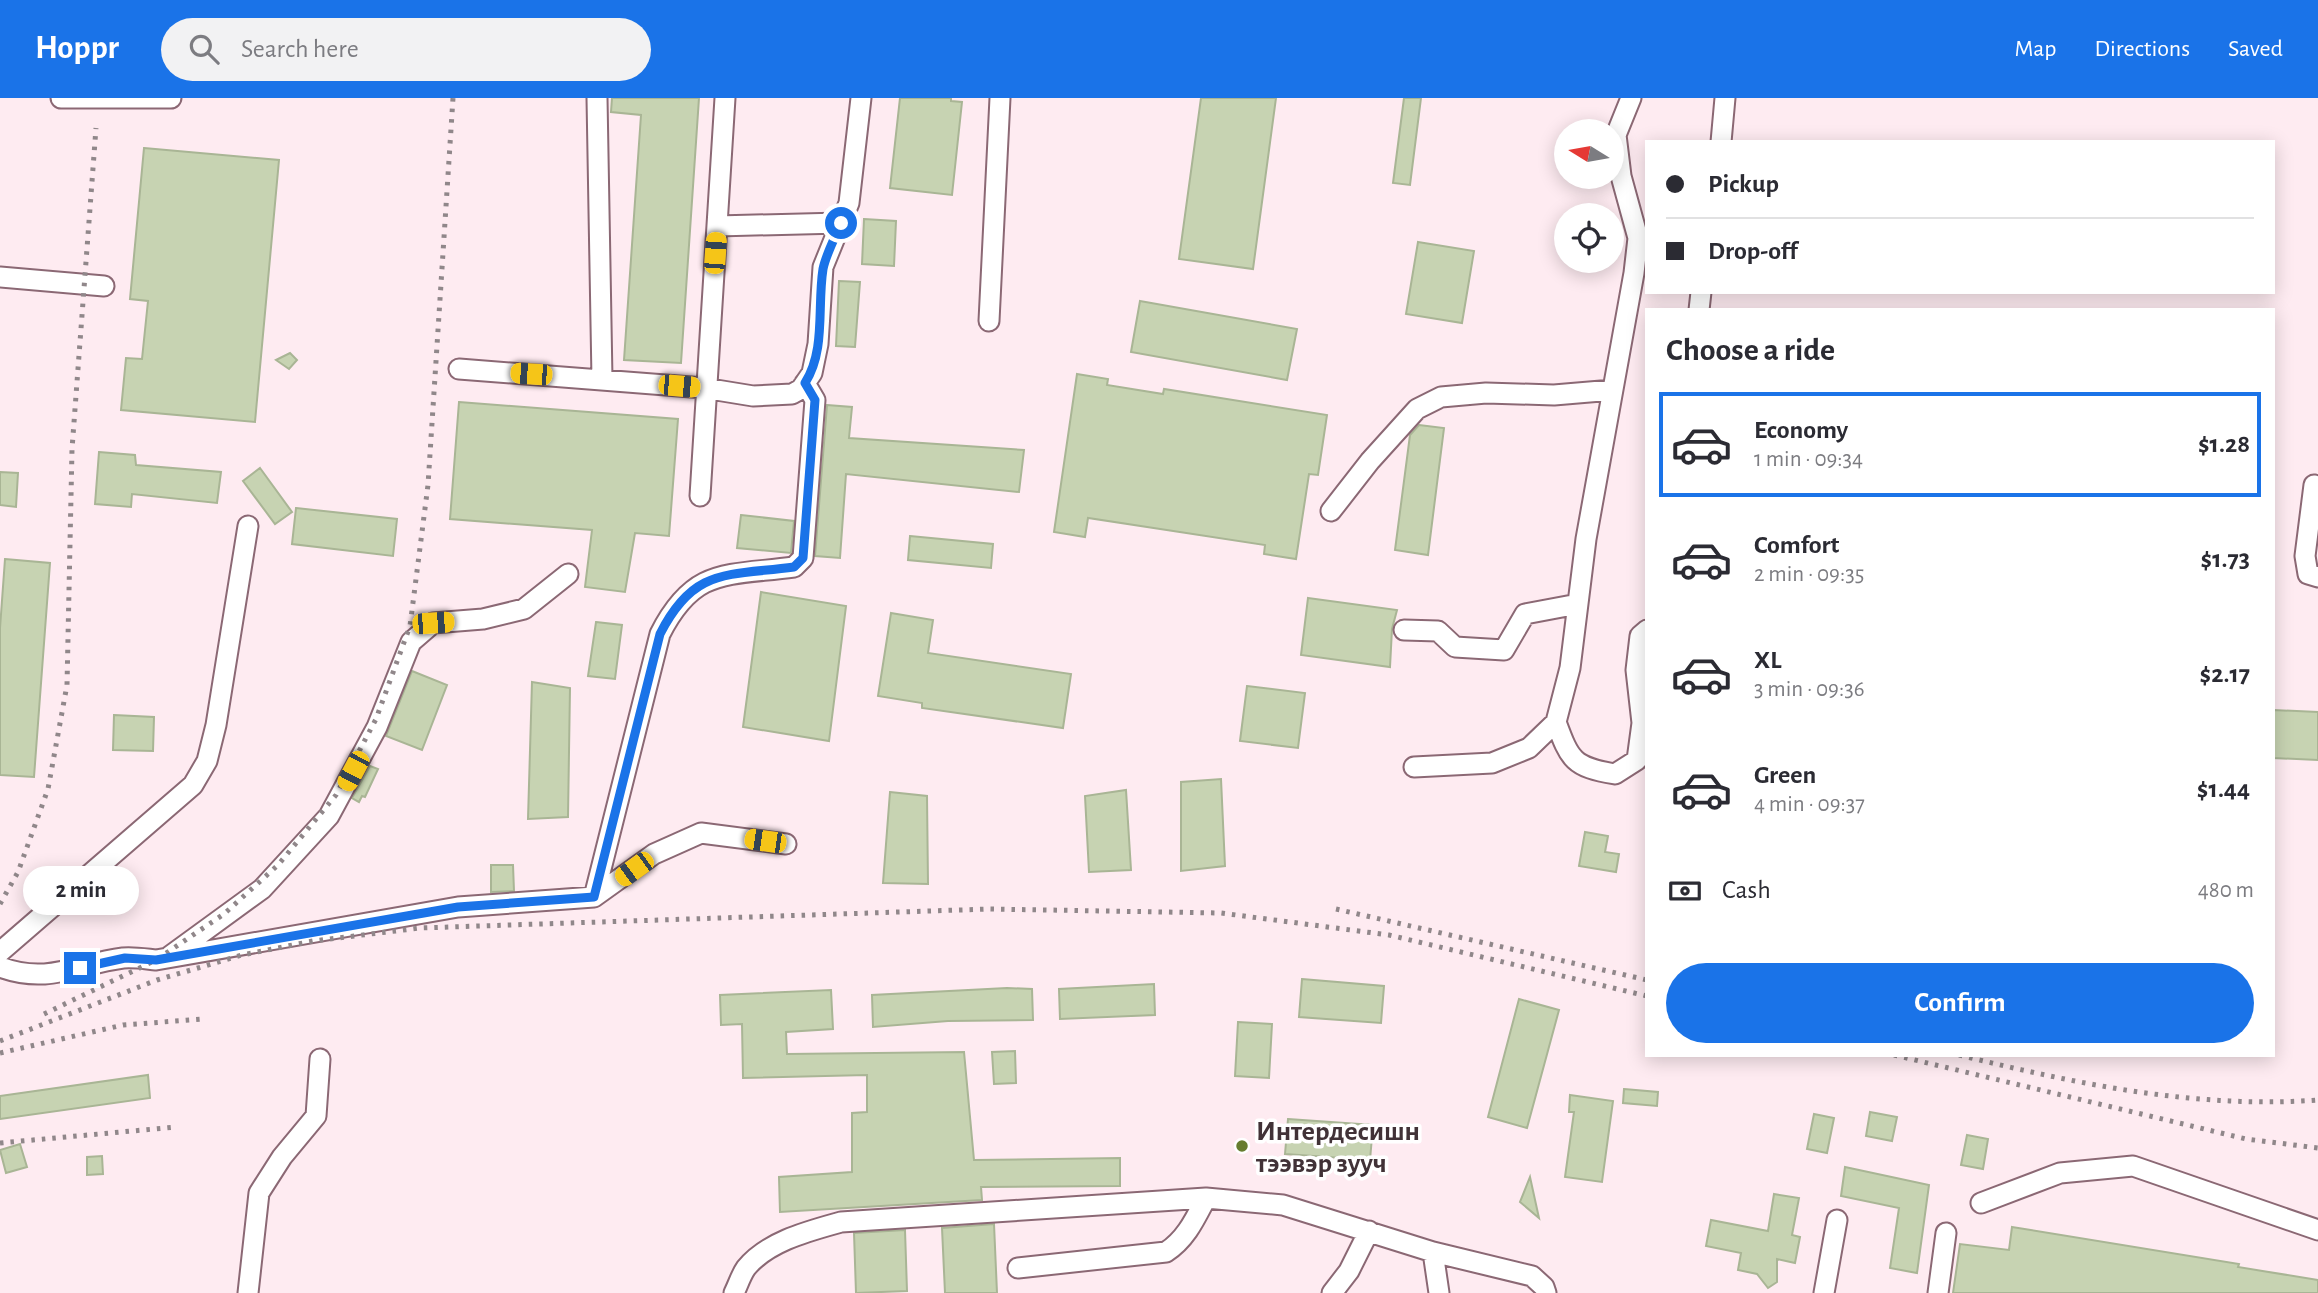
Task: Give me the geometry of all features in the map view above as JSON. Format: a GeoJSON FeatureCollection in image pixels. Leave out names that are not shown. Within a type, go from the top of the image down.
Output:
{"type":"FeatureCollection","features":[{"type":"Feature","properties":{"kind":"street"},"geometry":{"type":"LineString","coordinates":[[61,98],[171,98]]}},
{"type":"Feature","properties":{"kind":"street"},"geometry":{"type":"LineString","coordinates":[[597,98],[603,379]]}},
{"type":"Feature","properties":{"kind":"street"},"geometry":{"type":"LineString","coordinates":[[700,496],[704,388],[725,98]]}},
{"type":"Feature","properties":{"kind":"street"},"geometry":{"type":"LineString","coordinates":[[459,369],[704,388],[753,396],[792,394],[805,383],[811,373],[818,344],[823,267],[849,203],[861,98]]}},
{"type":"Feature","properties":{"kind":"street"},"geometry":{"type":"LineString","coordinates":[[989,321],[1000,98]]}},
{"type":"Feature","properties":{"kind":"street"},"geometry":{"type":"LineString","coordinates":[[1414,767],[1492,763],[1529,748],[1556,722],[1570,668],[1638,238],[1621,176],[1616,135],[1631,98]]}},
{"type":"Feature","properties":{"kind":"street"},"geometry":{"type":"LineString","coordinates":[[1721,140],[1726,98]]}},
{"type":"Feature","properties":{"kind":"street"},"geometry":{"type":"LineString","coordinates":[[717,226],[841,223]]}},
{"type":"Feature","properties":{"kind":"street"},"geometry":{"type":"LineString","coordinates":[[0,277],[104,285]]}},
{"type":"Feature","properties":{"kind":"street"},"geometry":{"type":"LineString","coordinates":[[594,897],[660,634],[675,606],[707,579],[794,567],[803,558],[815,400],[805,383]]}},
{"type":"Feature","properties":{"kind":"street"},"geometry":{"type":"LineString","coordinates":[[1331,511],[1370,461],[1417,409],[1441,397],[1486,393],[1554,395],[1613,390]]}},
{"type":"Feature","properties":{"kind":"street"},"geometry":{"type":"LineString","coordinates":[[2314,485],[2305,556],[2308,574],[2318,578]]}},
{"type":"Feature","properties":{"kind":"street"},"geometry":{"type":"LineString","coordinates":[[0,952],[193,785],[207,761],[216,724],[248,526]]}},
{"type":"Feature","properties":{"kind":"street"},"geometry":{"type":"LineString","coordinates":[[167,958],[262,889],[329,816],[377,727],[411,642],[433,623],[483,619],[524,608],[568,574]]}},
{"type":"Feature","properties":{"kind":"street"},"geometry":{"type":"LineString","coordinates":[[1404,630],[1438,631],[1455,647],[1495,652],[1504,650],[1525,614],[1578,604]]}},
{"type":"Feature","properties":{"kind":"street"},"geometry":{"type":"LineString","coordinates":[[1556,722],[1568,756],[1592,770],[1615,774],[1637,760],[1642,723],[1636,670],[1640,636],[1645,632]]}},
{"type":"Feature","properties":{"kind":"street"},"geometry":{"type":"LineString","coordinates":[[0,967],[20,974],[40,976],[125,958],[167,958],[458,907],[594,897],[654,854],[701,833],[786,844]]}},
{"type":"Feature","properties":{"kind":"street"},"geometry":{"type":"LineString","coordinates":[[247,1293],[259,1193],[282,1157],[316,1116],[320,1059]]}},
{"type":"Feature","properties":{"kind":"street"},"geometry":{"type":"LineString","coordinates":[[1981,1203],[2060,1173],[2133,1166],[2318,1230]]}},
{"type":"Feature","properties":{"kind":"street"},"geometry":{"type":"LineString","coordinates":[[1018,1268],[1166,1252],[1184,1236],[1206,1198]]}},
{"type":"Feature","properties":{"kind":"street"},"geometry":{"type":"LineString","coordinates":[[734,1293],[746,1268],[767,1250],[810,1230],[841,1222],[1206,1198],[1283,1205],[1433,1252],[1532,1276],[1544,1287],[1546,1293]]}},
{"type":"Feature","properties":{"kind":"street"},"geometry":{"type":"LineString","coordinates":[[1824,1293],[1837,1220]]}},
{"type":"Feature","properties":{"kind":"street"},"geometry":{"type":"LineString","coordinates":[[1332,1293],[1349,1271],[1369,1231]]}},
{"type":"Feature","properties":{"kind":"street"},"geometry":{"type":"LineString","coordinates":[[1938,1293],[1946,1233]]}},
{"type":"Feature","properties":{"kind":"street"},"geometry":{"type":"LineString","coordinates":[[1433,1252],[1439,1293]]}},
{"type":"Feature","properties":{"kind":"shaded area"},"geometry":{"type":"Polygon","coordinates":[[[0,98],[2318,98],[2318,1293],[0,1293],[0,98]]]}},
{"type":"Feature","properties":{"kind":"building"},"geometry":{"type":"Polygon","coordinates":[[[612,98],[699,98],[681,363],[624,360],[641,115],[611,112],[612,98]]]}},
{"type":"Feature","properties":{"kind":"building"},"geometry":{"type":"Polygon","coordinates":[[[900,98],[951,98],[951,101],[962,102],[952,195],[890,188],[900,98]]]}},
{"type":"Feature","properties":{"kind":"building"},"geometry":{"type":"Polygon","coordinates":[[[1201,98],[1276,98],[1253,269],[1179,259],[1201,98]]]}},
{"type":"Feature","properties":{"kind":"building"},"geometry":{"type":"Polygon","coordinates":[[[1404,98],[1421,98],[1410,185],[1393,183],[1404,98]]]}},
{"type":"Feature","properties":{"kind":"building"},"geometry":{"type":"Polygon","coordinates":[[[144,148],[279,160],[255,422],[121,410],[126,358],[142,359],[148,301],[130,299],[144,148]]]}},
{"type":"Feature","properties":{"kind":"building"},"geometry":{"type":"Polygon","coordinates":[[[864,219],[896,221],[894,266],[862,264],[864,219]]]}},
{"type":"Feature","properties":{"kind":"building"},"geometry":{"type":"Polygon","coordinates":[[[1418,242],[1474,251],[1462,323],[1406,314],[1418,242]]]}},
{"type":"Feature","properties":{"kind":"building"},"geometry":{"type":"Polygon","coordinates":[[[839,281],[860,282],[855,347],[836,346],[839,281]]]}},
{"type":"Feature","properties":{"kind":"building"},"geometry":{"type":"Polygon","coordinates":[[[1140,301],[1297,329],[1287,380],[1131,352],[1140,301]]]}},
{"type":"Feature","properties":{"kind":"building"},"geometry":{"type":"Polygon","coordinates":[[[290,353],[297,360],[289,369],[276,360],[290,353]]]}},
{"type":"Feature","properties":{"kind":"building"},"geometry":{"type":"Polygon","coordinates":[[[1077,374],[1108,379],[1107,385],[1163,394],[1164,389],[1327,415],[1318,475],[1309,474],[1296,559],[1264,554],[1265,545],[1088,518],[1085,537],[1054,532],[1077,374]]]}},
{"type":"Feature","properties":{"kind":"building"},"geometry":{"type":"Polygon","coordinates":[[[459,402],[678,419],[669,536],[635,533],[625,592],[585,587],[592,530],[450,519],[459,402]]]}},
{"type":"Feature","properties":{"kind":"building"},"geometry":{"type":"Polygon","coordinates":[[[827,405],[852,407],[849,438],[1024,450],[1019,492],[846,474],[840,558],[815,556],[827,405]]]}},
{"type":"Feature","properties":{"kind":"building"},"geometry":{"type":"Polygon","coordinates":[[[1419,425],[1444,428],[1428,555],[1395,550],[1410,435],[1419,425]]]}},
{"type":"Feature","properties":{"kind":"building"},"geometry":{"type":"Polygon","coordinates":[[[99,452],[135,455],[136,465],[221,472],[217,503],[132,494],[131,507],[95,504],[99,452]]]}},
{"type":"Feature","properties":{"kind":"building"},"geometry":{"type":"Polygon","coordinates":[[[260,468],[292,512],[275,524],[243,481],[260,468]]]}},
{"type":"Feature","properties":{"kind":"building"},"geometry":{"type":"Polygon","coordinates":[[[0,472],[18,473],[16,507],[0,505],[0,472]]]}},
{"type":"Feature","properties":{"kind":"building"},"geometry":{"type":"Polygon","coordinates":[[[296,508],[397,519],[393,556],[292,544],[296,508]]]}},
{"type":"Feature","properties":{"kind":"building"},"geometry":{"type":"Polygon","coordinates":[[[741,515],[794,521],[791,553],[737,548],[741,515]]]}},
{"type":"Feature","properties":{"kind":"building"},"geometry":{"type":"Polygon","coordinates":[[[910,536],[993,544],[991,568],[908,560],[910,536]]]}},
{"type":"Feature","properties":{"kind":"building"},"geometry":{"type":"Polygon","coordinates":[[[5,559],[50,563],[34,777],[0,775],[0,628],[5,559]]]}},
{"type":"Feature","properties":{"kind":"building"},"geometry":{"type":"Polygon","coordinates":[[[761,592],[846,606],[829,741],[743,727],[761,592]]]}},
{"type":"Feature","properties":{"kind":"building"},"geometry":{"type":"Polygon","coordinates":[[[1308,598],[1397,610],[1392,629],[1390,667],[1301,655],[1308,598]]]}},
{"type":"Feature","properties":{"kind":"building"},"geometry":{"type":"Polygon","coordinates":[[[891,613],[933,620],[928,653],[1071,674],[1063,728],[922,708],[922,703],[878,696],[891,613]]]}},
{"type":"Feature","properties":{"kind":"building"},"geometry":{"type":"Polygon","coordinates":[[[596,622],[622,625],[615,679],[588,676],[596,622]]]}},
{"type":"Feature","properties":{"kind":"building"},"geometry":{"type":"Polygon","coordinates":[[[412,671],[447,685],[422,750],[386,736],[412,671]]]}},
{"type":"Feature","properties":{"kind":"building"},"geometry":{"type":"Polygon","coordinates":[[[532,682],[570,688],[568,817],[528,819],[532,682]]]}},
{"type":"Feature","properties":{"kind":"building"},"geometry":{"type":"Polygon","coordinates":[[[1247,686],[1305,693],[1298,748],[1240,741],[1247,686]]]}},
{"type":"Feature","properties":{"kind":"building"},"geometry":{"type":"Polygon","coordinates":[[[2275,710],[2318,712],[2318,760],[2275,758],[2275,710]]]}},
{"type":"Feature","properties":{"kind":"building"},"geometry":{"type":"Polygon","coordinates":[[[114,715],[154,717],[153,751],[113,750],[114,715]]]}},
{"type":"Feature","properties":{"kind":"building"},"geometry":{"type":"Polygon","coordinates":[[[370,766],[378,769],[365,797],[362,796],[359,802],[352,798],[370,766]]]}},
{"type":"Feature","properties":{"kind":"building"},"geometry":{"type":"Polygon","coordinates":[[[1221,779],[1225,866],[1181,871],[1181,782],[1221,779]]]}},
{"type":"Feature","properties":{"kind":"building"},"geometry":{"type":"Polygon","coordinates":[[[1126,790],[1131,870],[1089,872],[1085,796],[1126,790]]]}},
{"type":"Feature","properties":{"kind":"building"},"geometry":{"type":"Polygon","coordinates":[[[890,792],[927,796],[928,884],[883,883],[890,792]]]}},
{"type":"Feature","properties":{"kind":"building"},"geometry":{"type":"Polygon","coordinates":[[[1585,832],[1608,836],[1605,852],[1619,854],[1616,872],[1579,866],[1585,832]]]}},
{"type":"Feature","properties":{"kind":"building"},"geometry":{"type":"Polygon","coordinates":[[[491,865],[513,865],[514,891],[491,892],[491,865]]]}},
{"type":"Feature","properties":{"kind":"building"},"geometry":{"type":"Polygon","coordinates":[[[1302,979],[1384,986],[1381,1023],[1299,1017],[1302,979]]]}},
{"type":"Feature","properties":{"kind":"building"},"geometry":{"type":"Polygon","coordinates":[[[1154,984],[1155,1015],[1060,1019],[1059,989],[1154,984]]]}},
{"type":"Feature","properties":{"kind":"building"},"geometry":{"type":"Polygon","coordinates":[[[1032,989],[1033,1020],[948,1021],[873,1027],[872,995],[1032,989]]]}},
{"type":"Feature","properties":{"kind":"building"},"geometry":{"type":"Polygon","coordinates":[[[831,990],[833,1029],[786,1032],[787,1054],[964,1052],[974,1160],[1120,1158],[1120,1186],[981,1187],[982,1200],[780,1212],[779,1177],[852,1172],[852,1113],[867,1112],[867,1075],[743,1078],[742,1024],[721,1025],[720,995],[831,990]]]}},
{"type":"Feature","properties":{"kind":"building"},"geometry":{"type":"Polygon","coordinates":[[[1519,999],[1559,1010],[1527,1128],[1488,1117],[1519,999]]]}},
{"type":"Feature","properties":{"kind":"building"},"geometry":{"type":"Polygon","coordinates":[[[1238,1022],[1272,1024],[1269,1078],[1235,1076],[1238,1022]]]}},
{"type":"Feature","properties":{"kind":"building"},"geometry":{"type":"Polygon","coordinates":[[[1015,1051],[1016,1083],[994,1084],[992,1052],[1015,1051]]]}},
{"type":"Feature","properties":{"kind":"building"},"geometry":{"type":"Polygon","coordinates":[[[148,1075],[150,1098],[0,1119],[0,1096],[148,1075]]]}},
{"type":"Feature","properties":{"kind":"building"},"geometry":{"type":"Polygon","coordinates":[[[1624,1089],[1658,1092],[1657,1106],[1623,1103],[1624,1089]]]}},
{"type":"Feature","properties":{"kind":"building"},"geometry":{"type":"Polygon","coordinates":[[[1570,1095],[1613,1101],[1602,1182],[1565,1177],[1574,1112],[1569,1112],[1570,1095]]]}},
{"type":"Feature","properties":{"kind":"building"},"geometry":{"type":"Polygon","coordinates":[[[1870,1112],[1897,1117],[1892,1141],[1866,1136],[1870,1112]]]}},
{"type":"Feature","properties":{"kind":"building"},"geometry":{"type":"Polygon","coordinates":[[[1814,1114],[1834,1118],[1827,1153],[1807,1149],[1814,1114]]]}},
{"type":"Feature","properties":{"kind":"building"},"geometry":{"type":"Polygon","coordinates":[[[1288,1119],[1373,1125],[1370,1160],[1285,1154],[1288,1119]]]}},
{"type":"Feature","properties":{"kind":"building"},"geometry":{"type":"Polygon","coordinates":[[[1967,1135],[1988,1139],[1983,1169],[1961,1165],[1967,1135]]]}},
{"type":"Feature","properties":{"kind":"building"},"geometry":{"type":"Polygon","coordinates":[[[20,1144],[27,1167],[6,1173],[0,1150],[20,1144]]]}},
{"type":"Feature","properties":{"kind":"building"},"geometry":{"type":"Polygon","coordinates":[[[102,1156],[103,1174],[87,1175],[87,1157],[102,1156]]]}},
{"type":"Feature","properties":{"kind":"building"},"geometry":{"type":"Polygon","coordinates":[[[1845,1167],[1929,1185],[1917,1273],[1890,1268],[1899,1208],[1841,1196],[1845,1167]]]}},
{"type":"Feature","properties":{"kind":"building"},"geometry":{"type":"Polygon","coordinates":[[[1530,1177],[1539,1218],[1520,1202],[1530,1177]]]}},
{"type":"Feature","properties":{"kind":"building"},"geometry":{"type":"Polygon","coordinates":[[[1774,1194],[1799,1198],[1792,1235],[1800,1237],[1795,1263],[1777,1259],[1777,1282],[1768,1288],[1757,1274],[1738,1270],[1741,1253],[1706,1246],[1711,1220],[1768,1231],[1774,1194]]]}},
{"type":"Feature","properties":{"kind":"building"},"geometry":{"type":"Polygon","coordinates":[[[994,1224],[997,1293],[945,1293],[942,1228],[994,1224]]]}},
{"type":"Feature","properties":{"kind":"building"},"geometry":{"type":"Polygon","coordinates":[[[2012,1227],[2239,1264],[2238,1267],[2318,1280],[2318,1293],[1953,1293],[1960,1244],[2009,1250],[2012,1227]]]}},
{"type":"Feature","properties":{"kind":"building"},"geometry":{"type":"Polygon","coordinates":[[[905,1230],[907,1291],[856,1293],[854,1233],[905,1230]]]}},
{"type":"Feature","properties":{"kind":"railway"},"geometry":{"type":"LineString","coordinates":[[44,1014],[156,960],[224,914],[278,865],[336,795],[376,719],[410,626],[428,485],[453,98]]}},
{"type":"Feature","properties":{"kind":"railway"},"geometry":{"type":"LineString","coordinates":[[0,904],[18,872],[48,789],[67,685],[72,449],[96,128]]}},
{"type":"Feature","properties":{"kind":"railway"},"geometry":{"type":"LineString","coordinates":[[0,1041],[157,980],[242,955],[313,941],[420,928],[989,909],[1221,913],[1389,935],[1645,996]]}},
{"type":"Feature","properties":{"kind":"railway"},"geometry":{"type":"LineString","coordinates":[[1336,909],[1645,980]]}},
{"type":"Feature","properties":{"kind":"railway"},"geometry":{"type":"LineString","coordinates":[[0,1053],[123,1025],[203,1019]]}},
{"type":"Feature","properties":{"kind":"railway"},"geometry":{"type":"LineString","coordinates":[[1902,1057],[2246,1139],[2318,1148]]}},
{"type":"Feature","properties":{"kind":"railway"},"geometry":{"type":"LineString","coordinates":[[1967,1057],[2048,1076],[2137,1092],[2227,1101],[2318,1100]]}},
{"type":"Feature","properties":{"kind":"railway"},"geometry":{"type":"LineString","coordinates":[[0,1143],[176,1127]]}},
{"type":"Feature","properties":{"kind":"place","name":"Интердесишн тээвэр зууч"},"geometry":{"type":"Point","coordinates":[1242,1146]}},
{"type":"Feature","properties":{"kind":"route"},"geometry":{"type":"LineString","coordinates":[[80,968],[125,958],[156,960],[458,907],[594,897],[660,634],[675,606],[707,579],[794,567],[803,558],[815,400],[805,383],[811,373],[818,344],[823,267],[841,223]]}}]}
